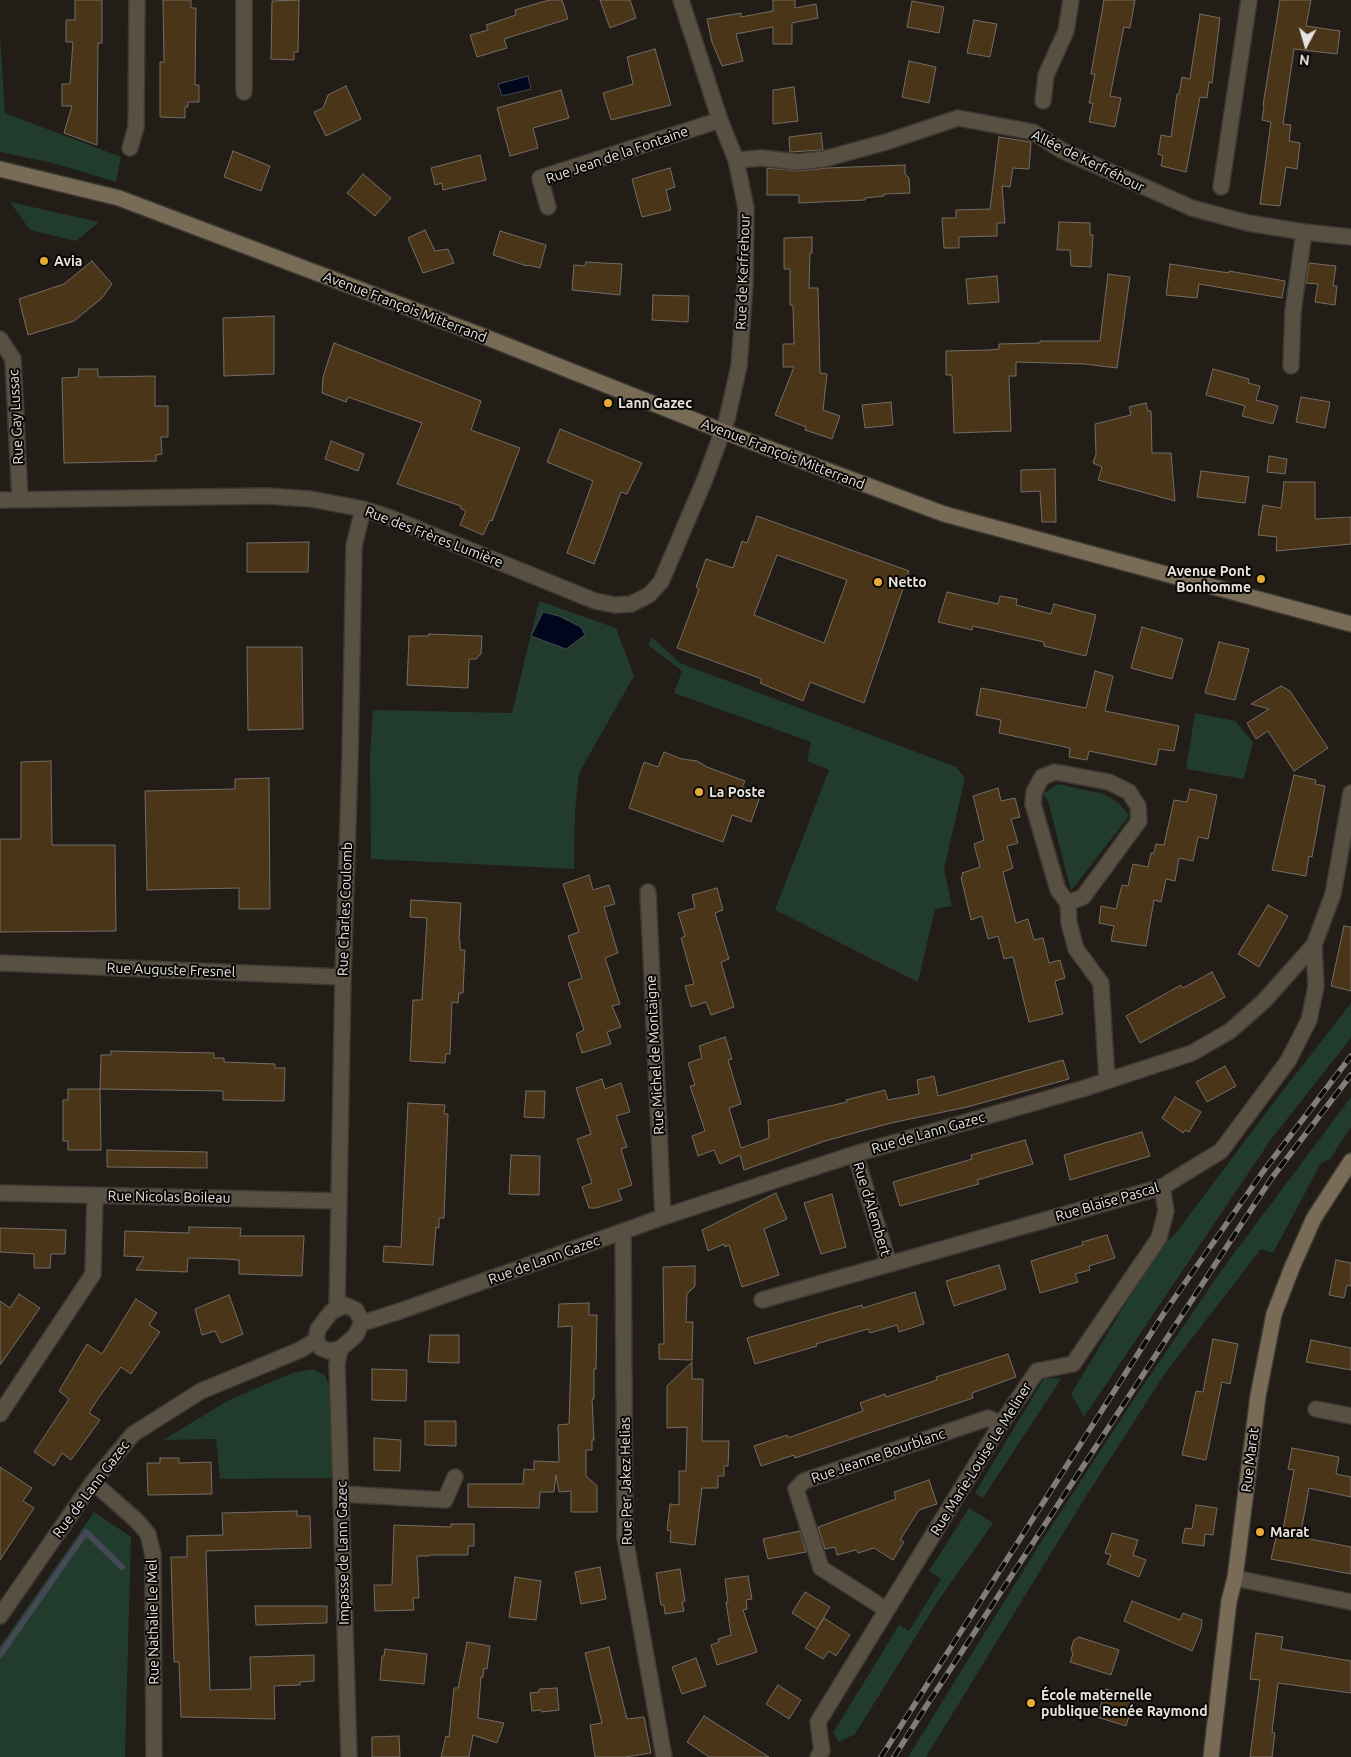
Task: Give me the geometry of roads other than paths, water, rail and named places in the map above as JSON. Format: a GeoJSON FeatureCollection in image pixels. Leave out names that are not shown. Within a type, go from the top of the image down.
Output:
{"type":"FeatureCollection","features":[{"type":"Feature","properties":{"kind":"main road","name":"Avenue François Mitterrand"},"geometry":{"type":"LineString","coordinates":[[0,169],[118,198],[488,338],[722,431],[944,514],[1351,624]]}},
{"type":"Feature","properties":{"kind":"main road","name":"Rue Marat"},"geometry":{"type":"LineString","coordinates":[[1211,1757],[1229,1601],[1235,1578],[1258,1396],[1274,1314],[1314,1218],[1351,1161]]}},
{"type":"Feature","properties":{"kind":"main road","name":"Rue Marat"},"geometry":{"type":"LineString","coordinates":[[1340,1179],[1351,1168]]}},
{"type":"Feature","properties":{"kind":"street"},"geometry":{"type":"LineString","coordinates":[[130,148],[136,127],[138,0]]}},
{"type":"Feature","properties":{"kind":"street"},"geometry":{"type":"LineString","coordinates":[[244,0],[244,92]]}},
{"type":"Feature","properties":{"kind":"street","name":"Rue de Kerfrehour"},"geometry":{"type":"LineString","coordinates":[[681,0],[720,120],[736,160],[746,208],[745,284],[739,366],[727,418],[722,431]]}},
{"type":"Feature","properties":{"kind":"street"},"geometry":{"type":"LineString","coordinates":[[1043,101],[1046,75],[1066,31],[1071,0]]}},
{"type":"Feature","properties":{"kind":"street"},"geometry":{"type":"LineString","coordinates":[[1221,188],[1249,0]]}},
{"type":"Feature","properties":{"kind":"street","name":"Allée de Kerfréhour"},"geometry":{"type":"LineString","coordinates":[[736,160],[762,158],[797,162],[824,159],[886,142],[958,118],[1032,132],[1061,150],[1192,208],[1248,223],[1351,237]]}},
{"type":"Feature","properties":{"kind":"street","name":"Rue Jean de la Fontaine"},"geometry":{"type":"LineString","coordinates":[[548,207],[540,178],[720,120]]}},
{"type":"Feature","properties":{"kind":"street"},"geometry":{"type":"LineString","coordinates":[[1290,366],[1293,311],[1304,232]]}},
{"type":"Feature","properties":{"kind":"street","name":"Rue Gay Lussac"},"geometry":{"type":"LineString","coordinates":[[0,339],[14,359],[20,500]]}},
{"type":"Feature","properties":{"kind":"street","name":"Rue des Frères Lumière"},"geometry":{"type":"LineString","coordinates":[[0,500],[266,496],[311,499],[363,509],[391,518],[595,601],[615,605],[631,604],[649,595],[661,582],[705,479],[722,431]]}},
{"type":"Feature","properties":{"kind":"street","name":"Rue Charles Coulomb"},"geometry":{"type":"LineString","coordinates":[[338,1309],[338,1201],[354,546],[363,509]]}},
{"type":"Feature","properties":{"kind":"street"},"geometry":{"type":"LineString","coordinates":[[1068,903],[1083,897],[1139,821],[1138,806],[1129,792],[1109,782],[1055,772],[1042,778],[1034,792],[1033,804],[1058,890],[1068,903],[1069,923],[1076,950],[1102,983],[1107,1081]]}},
{"type":"Feature","properties":{"kind":"street","name":"Rue de Lann Gazec"},"geometry":{"type":"LineString","coordinates":[[362,1322],[403,1310],[663,1217],[855,1154],[1107,1081],[1192,1052],[1230,1032],[1264,1001],[1314,945],[1333,894],[1351,793]]}},
{"type":"Feature","properties":{"kind":"street","name":"Rue Michel de Montaigne"},"geometry":{"type":"LineString","coordinates":[[648,892],[663,1217]]}},
{"type":"Feature","properties":{"kind":"street","name":"Rue Blaise Pascal"},"geometry":{"type":"LineString","coordinates":[[762,1300],[1162,1186],[1221,1151],[1288,1061],[1309,1020],[1316,986],[1314,945]]}},
{"type":"Feature","properties":{"kind":"street","name":"Rue Auguste Fresnel"},"geometry":{"type":"LineString","coordinates":[[0,963],[343,977]]}},
{"type":"Feature","properties":{"kind":"street","name":"Rue d'Alembert"},"geometry":{"type":"LineString","coordinates":[[855,1154],[889,1264]]}},
{"type":"Feature","properties":{"kind":"street","name":"Rue Marie-Louise Le Meliner"},"geometry":{"type":"LineString","coordinates":[[818,1757],[822,1751],[818,1722],[1001,1424],[1037,1371],[1073,1364],[1159,1238],[1166,1211],[1162,1186]]}},
{"type":"Feature","properties":{"kind":"street","name":"Rue Nicolas Boileau"},"geometry":{"type":"LineString","coordinates":[[0,1193],[338,1201]]}},
{"type":"Feature","properties":{"kind":"street"},"geometry":{"type":"LineString","coordinates":[[0,1414],[93,1274],[95,1196]]}},
{"type":"Feature","properties":{"kind":"street","name":"Rue Per Jakez Helias"},"geometry":{"type":"LineString","coordinates":[[623,1231],[625,1538],[664,1757]]}},
{"type":"Feature","properties":{"kind":"street"},"geometry":{"type":"LineString","coordinates":[[346,1306],[356,1310],[362,1322],[356,1335],[340,1349],[329,1351],[321,1348],[316,1340],[318,1329],[331,1312],[338,1309],[346,1306]]}},
{"type":"Feature","properties":{"kind":"street","name":"Rue de Lann Gazec"},"geometry":{"type":"LineString","coordinates":[[0,1616],[93,1482],[133,1434],[201,1392],[300,1350],[316,1340]]}},
{"type":"Feature","properties":{"kind":"street","name":"Impasse de Lann Gazec"},"geometry":{"type":"LineString","coordinates":[[340,1349],[337,1364],[349,1757]]}},
{"type":"Feature","properties":{"kind":"street"},"geometry":{"type":"LineString","coordinates":[[1316,1409],[1351,1416]]}},
{"type":"Feature","properties":{"kind":"street","name":"Rue Jeanne Bourblanc"},"geometry":{"type":"LineString","coordinates":[[887,1610],[821,1568],[796,1489],[804,1481],[988,1418],[1001,1424]]}},
{"type":"Feature","properties":{"kind":"street"},"geometry":{"type":"LineString","coordinates":[[342,1494],[445,1500],[455,1476]]}},
{"type":"Feature","properties":{"kind":"street","name":"Rue Nathalie Le Mel"},"geometry":{"type":"LineString","coordinates":[[93,1482],[136,1520],[148,1534],[153,1555],[154,1757]]}},
{"type":"Feature","properties":{"kind":"street"},"geometry":{"type":"LineString","coordinates":[[1235,1578],[1351,1602]]}},
{"type":"Feature","properties":{"kind":"water"},"geometry":{"type":"Polygon","coordinates":[[[528,76],[531,89],[502,96],[498,84],[528,76]]]}},
{"type":"Feature","properties":{"kind":"water"},"geometry":{"type":"Polygon","coordinates":[[[543,612],[559,616],[581,627],[585,635],[566,649],[531,636],[543,612]]]}},
{"type":"Feature","properties":{"kind":"waterway"},"geometry":{"type":"LineString","coordinates":[[0,1655],[86,1532],[122,1567]]}},
{"type":"Feature","properties":{"kind":"railway"},"geometry":{"type":"LineString","coordinates":[[881,1757],[1164,1313],[1262,1173],[1351,1056]]}},
{"type":"Feature","properties":{"kind":"railway"},"geometry":{"type":"LineString","coordinates":[[894,1757],[1271,1179],[1351,1075]]}},
{"type":"Feature","properties":{"kind":"place","name":"Avia"},"geometry":{"type":"Point","coordinates":[44,261]}},
{"type":"Feature","properties":{"kind":"place","name":"Lann Gazec"},"geometry":{"type":"Point","coordinates":[608,403]}},
{"type":"Feature","properties":{"kind":"place","name":"Avenue Pont Bonhomme"},"geometry":{"type":"Point","coordinates":[1261,579]}},
{"type":"Feature","properties":{"kind":"place","name":"Netto"},"geometry":{"type":"Point","coordinates":[878,582]}},
{"type":"Feature","properties":{"kind":"place","name":"La Poste"},"geometry":{"type":"Point","coordinates":[699,792]}},
{"type":"Feature","properties":{"kind":"place","name":"Marat"},"geometry":{"type":"Point","coordinates":[1260,1532]}},
{"type":"Feature","properties":{"kind":"place","name":"École maternelle publique Renée Raymond"},"geometry":{"type":"Point","coordinates":[1031,1703]}}]}
